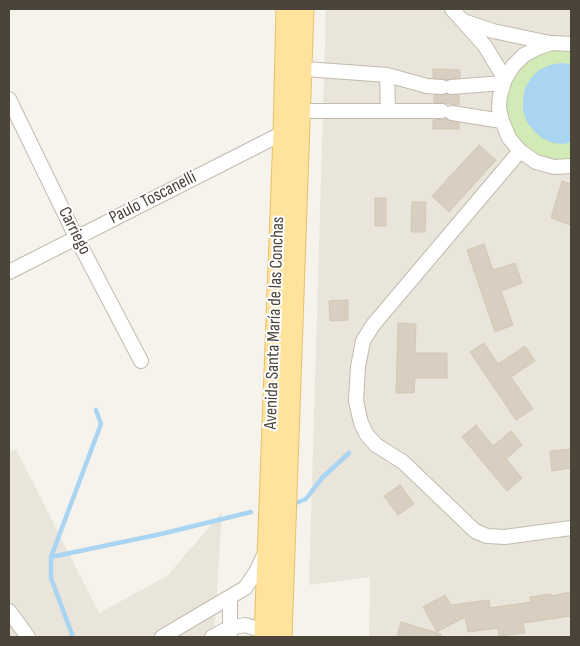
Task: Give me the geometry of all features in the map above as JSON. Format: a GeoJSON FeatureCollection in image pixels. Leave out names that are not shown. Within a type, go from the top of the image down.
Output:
{"type":"FeatureCollection","features":[{"type":"Feature","properties":{"kind":"main road","name":"Avenida Santa María de las Conchas"},"geometry":{"type":"LineString","coordinates":[[286,9],[293,68]]}},
{"type":"Feature","properties":{"kind":"main road","name":"Avenida Santa María de las Conchas"},"geometry":{"type":"LineString","coordinates":[[282,637],[291,111],[293,68],[304,9]]}},
{"type":"Feature","properties":{"kind":"main road","name":"Avenida Santa María de las Conchas"},"geometry":{"type":"LineString","coordinates":[[264,634],[267,547],[291,132]]}},
{"type":"Feature","properties":{"kind":"street"},"geometry":{"type":"LineString","coordinates":[[452,9],[485,46],[504,81]]}},
{"type":"Feature","properties":{"kind":"street"},"geometry":{"type":"LineString","coordinates":[[464,21],[494,31],[552,43],[571,44]]}},
{"type":"Feature","properties":{"kind":"street"},"geometry":{"type":"LineString","coordinates":[[552,43],[524,55],[513,66],[504,81],[499,108],[509,138],[520,151],[536,162],[554,167],[571,166]]}},
{"type":"Feature","properties":{"kind":"street"},"geometry":{"type":"LineString","coordinates":[[293,68],[387,75],[427,86],[447,87],[504,81]]}},
{"type":"Feature","properties":{"kind":"street"},"geometry":{"type":"LineString","coordinates":[[387,75],[388,111]]}},
{"type":"Feature","properties":{"kind":"street"},"geometry":{"type":"LineString","coordinates":[[426,110],[427,86]]}},
{"type":"Feature","properties":{"kind":"street","name":"Carriego"},"geometry":{"type":"LineString","coordinates":[[9,99],[76,237],[141,361]]}},
{"type":"Feature","properties":{"kind":"street"},"geometry":{"type":"LineString","coordinates":[[291,111],[426,110],[502,121]]}},
{"type":"Feature","properties":{"kind":"street","name":"Paulo Toscanelli"},"geometry":{"type":"LineString","coordinates":[[9,272],[76,237],[291,132]]}},
{"type":"Feature","properties":{"kind":"street"},"geometry":{"type":"LineString","coordinates":[[520,151],[373,325],[363,341],[358,368],[356,401],[361,423],[367,435],[376,445],[403,462],[474,531],[487,536],[505,538],[571,528]]}},
{"type":"Feature","properties":{"kind":"street"},"geometry":{"type":"LineString","coordinates":[[162,637],[245,588],[256,572],[267,547]]}},
{"type":"Feature","properties":{"kind":"street"},"geometry":{"type":"LineString","coordinates":[[230,598],[230,632]]}},
{"type":"Feature","properties":{"kind":"street"},"geometry":{"type":"LineString","coordinates":[[9,611],[28,637]]}},
{"type":"Feature","properties":{"kind":"street"},"geometry":{"type":"LineString","coordinates":[[212,637],[230,632],[244,625],[264,634]]}},
{"type":"Feature","properties":{"kind":"shaded area"},"geometry":{"type":"Polygon","coordinates":[[[326,9],[571,9],[571,637],[369,637],[370,577],[309,585],[326,9]]]}},
{"type":"Feature","properties":{"kind":"shaded area"},"geometry":{"type":"Polygon","coordinates":[[[16,449],[99,613],[167,576],[222,512],[214,637],[9,637],[9,452],[16,449]]]}},
{"type":"Feature","properties":{"kind":"green space"},"geometry":{"type":"Polygon","coordinates":[[[559,48],[571,50],[571,64],[561,63],[525,88],[523,111],[564,144],[571,142],[571,158],[564,160],[548,158],[534,152],[521,142],[512,129],[507,114],[506,98],[510,83],[518,69],[530,58],[544,51],[559,48]]]}},
{"type":"Feature","properties":{"kind":"water"},"geometry":{"type":"Polygon","coordinates":[[[561,63],[571,64],[571,142],[564,144],[553,143],[542,138],[527,122],[523,111],[525,88],[531,78],[539,70],[561,63]]]}},
{"type":"Feature","properties":{"kind":"building"},"geometry":{"type":"Polygon","coordinates":[[[433,69],[460,70],[460,78],[446,80],[433,78],[433,69]]]}},
{"type":"Feature","properties":{"kind":"building"},"geometry":{"type":"Polygon","coordinates":[[[434,95],[459,95],[459,105],[434,102],[434,95]]]}},
{"type":"Feature","properties":{"kind":"building"},"geometry":{"type":"Polygon","coordinates":[[[446,119],[459,123],[459,129],[433,129],[433,120],[446,119]]]}},
{"type":"Feature","properties":{"kind":"building"},"geometry":{"type":"Polygon","coordinates":[[[479,145],[496,160],[449,212],[432,196],[479,145]]]}},
{"type":"Feature","properties":{"kind":"building"},"geometry":{"type":"Polygon","coordinates":[[[562,181],[571,184],[571,225],[551,218],[562,181]]]}},
{"type":"Feature","properties":{"kind":"building"},"geometry":{"type":"Polygon","coordinates":[[[375,198],[386,198],[386,226],[375,226],[375,198]]]}},
{"type":"Feature","properties":{"kind":"building"},"geometry":{"type":"Polygon","coordinates":[[[412,202],[426,202],[425,232],[411,232],[412,202]]]}},
{"type":"Feature","properties":{"kind":"building"},"geometry":{"type":"Polygon","coordinates":[[[484,244],[493,270],[515,263],[522,283],[501,291],[513,325],[495,332],[467,250],[484,244]]]}},
{"type":"Feature","properties":{"kind":"building"},"geometry":{"type":"Polygon","coordinates":[[[348,300],[348,320],[330,321],[329,301],[348,300]]]}},
{"type":"Feature","properties":{"kind":"building"},"geometry":{"type":"Polygon","coordinates":[[[398,323],[416,324],[415,353],[447,353],[447,378],[415,378],[414,393],[396,393],[398,323]]]}},
{"type":"Feature","properties":{"kind":"building"},"geometry":{"type":"Polygon","coordinates":[[[484,343],[498,364],[525,346],[535,361],[511,377],[533,409],[516,420],[470,352],[484,343]]]}},
{"type":"Feature","properties":{"kind":"building"},"geometry":{"type":"Polygon","coordinates":[[[476,425],[493,446],[511,431],[522,445],[506,459],[522,478],[507,491],[462,437],[476,425]]]}},
{"type":"Feature","properties":{"kind":"building"},"geometry":{"type":"Polygon","coordinates":[[[571,449],[571,468],[552,471],[550,451],[571,449]]]}},
{"type":"Feature","properties":{"kind":"building"},"geometry":{"type":"Polygon","coordinates":[[[400,485],[414,504],[398,515],[384,496],[400,485]]]}},
{"type":"Feature","properties":{"kind":"building"},"geometry":{"type":"Polygon","coordinates":[[[571,592],[571,616],[523,623],[525,633],[499,636],[498,628],[468,632],[465,617],[437,632],[423,607],[445,595],[451,605],[489,600],[490,608],[531,602],[530,597],[551,594],[551,596],[571,592]]]}},
{"type":"Feature","properties":{"kind":"building"},"geometry":{"type":"Polygon","coordinates":[[[401,622],[441,634],[441,637],[397,637],[401,622]]]}},
{"type":"Feature","properties":{"kind":"waterway"},"geometry":{"type":"LineString","coordinates":[[96,410],[101,424],[51,557],[161,534],[251,512]]}},
{"type":"Feature","properties":{"kind":"waterway"},"geometry":{"type":"LineString","coordinates":[[296,503],[306,499],[322,478],[349,453]]}},
{"type":"Feature","properties":{"kind":"waterway"},"geometry":{"type":"LineString","coordinates":[[51,557],[51,578],[73,637]]}}]}
